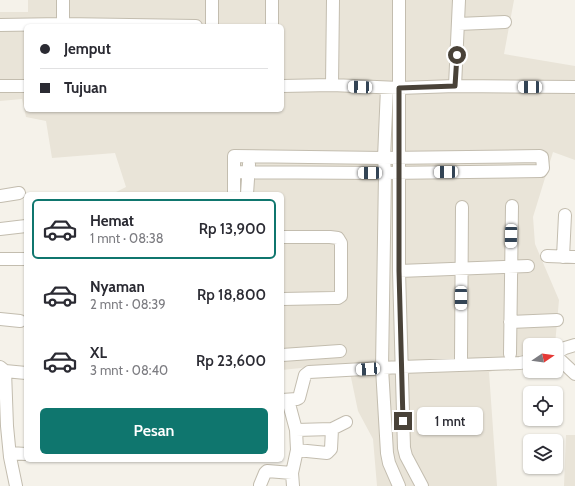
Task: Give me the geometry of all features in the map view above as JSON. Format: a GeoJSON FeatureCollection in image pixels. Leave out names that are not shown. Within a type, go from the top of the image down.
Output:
{"type":"FeatureCollection","features":[{"type":"Feature","properties":{"kind":"street"},"geometry":{"type":"LineString","coordinates":[[63,0],[63,24]]}},
{"type":"Feature","properties":{"kind":"street"},"geometry":{"type":"LineString","coordinates":[[212,0],[212,24]]}},
{"type":"Feature","properties":{"kind":"street"},"geometry":{"type":"LineString","coordinates":[[272,0],[272,24]]}},
{"type":"Feature","properties":{"kind":"street"},"geometry":{"type":"LineString","coordinates":[[332,0],[332,85]]}},
{"type":"Feature","properties":{"kind":"street"},"geometry":{"type":"LineString","coordinates":[[399,0],[393,88],[384,158],[382,368],[387,453],[389,463],[399,486]]}},
{"type":"Feature","properties":{"kind":"street"},"geometry":{"type":"LineString","coordinates":[[455,86],[459,0]]}},
{"type":"Feature","properties":{"kind":"street"},"geometry":{"type":"LineString","coordinates":[[458,24],[505,22]]}},
{"type":"Feature","properties":{"kind":"street"},"geometry":{"type":"LineString","coordinates":[[0,25],[24,25]]}},
{"type":"Feature","properties":{"kind":"street"},"geometry":{"type":"LineString","coordinates":[[284,86],[332,85],[393,88],[455,86],[575,88]]}},
{"type":"Feature","properties":{"kind":"street"},"geometry":{"type":"LineString","coordinates":[[0,86],[24,86]]}},
{"type":"Feature","properties":{"kind":"street"},"geometry":{"type":"LineString","coordinates":[[393,88],[399,157],[399,271],[404,448],[406,456],[422,486]]}},
{"type":"Feature","properties":{"kind":"street"},"geometry":{"type":"LineString","coordinates":[[234,172],[248,172],[385,173],[541,171],[543,168],[542,157],[540,156],[384,158],[234,156],[234,172],[234,189],[247,190],[248,172],[249,157]]}},
{"type":"Feature","properties":{"kind":"street"},"geometry":{"type":"LineString","coordinates":[[0,196],[19,193]]}},
{"type":"Feature","properties":{"kind":"street"},"geometry":{"type":"LineString","coordinates":[[510,354],[512,206]]}},
{"type":"Feature","properties":{"kind":"street"},"geometry":{"type":"LineString","coordinates":[[461,359],[462,207]]}},
{"type":"Feature","properties":{"kind":"street"},"geometry":{"type":"LineString","coordinates":[[547,256],[569,257],[565,215]]}},
{"type":"Feature","properties":{"kind":"street"},"geometry":{"type":"LineString","coordinates":[[0,229],[24,226]]}},
{"type":"Feature","properties":{"kind":"street"},"geometry":{"type":"LineString","coordinates":[[284,238],[338,238],[341,243],[341,296],[338,298],[284,299]]}},
{"type":"Feature","properties":{"kind":"street"},"geometry":{"type":"LineString","coordinates":[[0,259],[24,259]]}},
{"type":"Feature","properties":{"kind":"street"},"geometry":{"type":"LineString","coordinates":[[399,271],[528,266]]}},
{"type":"Feature","properties":{"kind":"street"},"geometry":{"type":"LineString","coordinates":[[0,319],[20,321]]}},
{"type":"Feature","properties":{"kind":"street"},"geometry":{"type":"LineString","coordinates":[[510,322],[557,320]]}},
{"type":"Feature","properties":{"kind":"street"},"geometry":{"type":"LineString","coordinates":[[563,350],[575,345]]}},
{"type":"Feature","properties":{"kind":"street"},"geometry":{"type":"LineString","coordinates":[[284,355],[340,351]]}},
{"type":"Feature","properties":{"kind":"street"},"geometry":{"type":"LineString","coordinates":[[292,486],[292,473],[298,450],[296,430],[285,400],[297,400],[299,398],[305,375],[309,372],[523,362]]}},
{"type":"Feature","properties":{"kind":"street"},"geometry":{"type":"LineString","coordinates":[[563,362],[575,374]]}},
{"type":"Feature","properties":{"kind":"street"},"geometry":{"type":"LineString","coordinates":[[16,486],[7,426],[3,369],[24,373]]}},
{"type":"Feature","properties":{"kind":"street"},"geometry":{"type":"LineString","coordinates":[[296,430],[332,429],[346,422]]}},
{"type":"Feature","properties":{"kind":"street"},"geometry":{"type":"LineString","coordinates":[[298,450],[328,453],[331,449],[332,429]]}},
{"type":"Feature","properties":{"kind":"street"},"geometry":{"type":"LineString","coordinates":[[10,453],[24,454]]}},
{"type":"Feature","properties":{"kind":"street"},"geometry":{"type":"LineString","coordinates":[[260,485],[267,471],[292,473]]}},
{"type":"Feature","properties":{"kind":"shaded area"},"geometry":{"type":"Polygon","coordinates":[[[28,0],[514,0],[504,54],[575,66],[575,160],[553,152],[533,217],[535,244],[559,300],[556,338],[523,338],[523,362],[489,372],[497,486],[377,486],[373,439],[358,411],[348,363],[284,370],[284,192],[116,192],[126,187],[115,153],[52,158],[46,121],[26,117],[25,112],[284,112],[284,24],[24,24],[24,108],[22,99],[0,101],[0,12],[28,12],[28,0]]]}},
{"type":"Feature","properties":{"kind":"shaded area"},"geometry":{"type":"Polygon","coordinates":[[[566,435],[575,435],[575,486],[564,486],[566,435]]]}},
{"type":"Feature","properties":{"kind":"route"},"geometry":{"type":"LineString","coordinates":[[403,421],[399,271],[399,88],[455,86],[457,55]]}}]}
